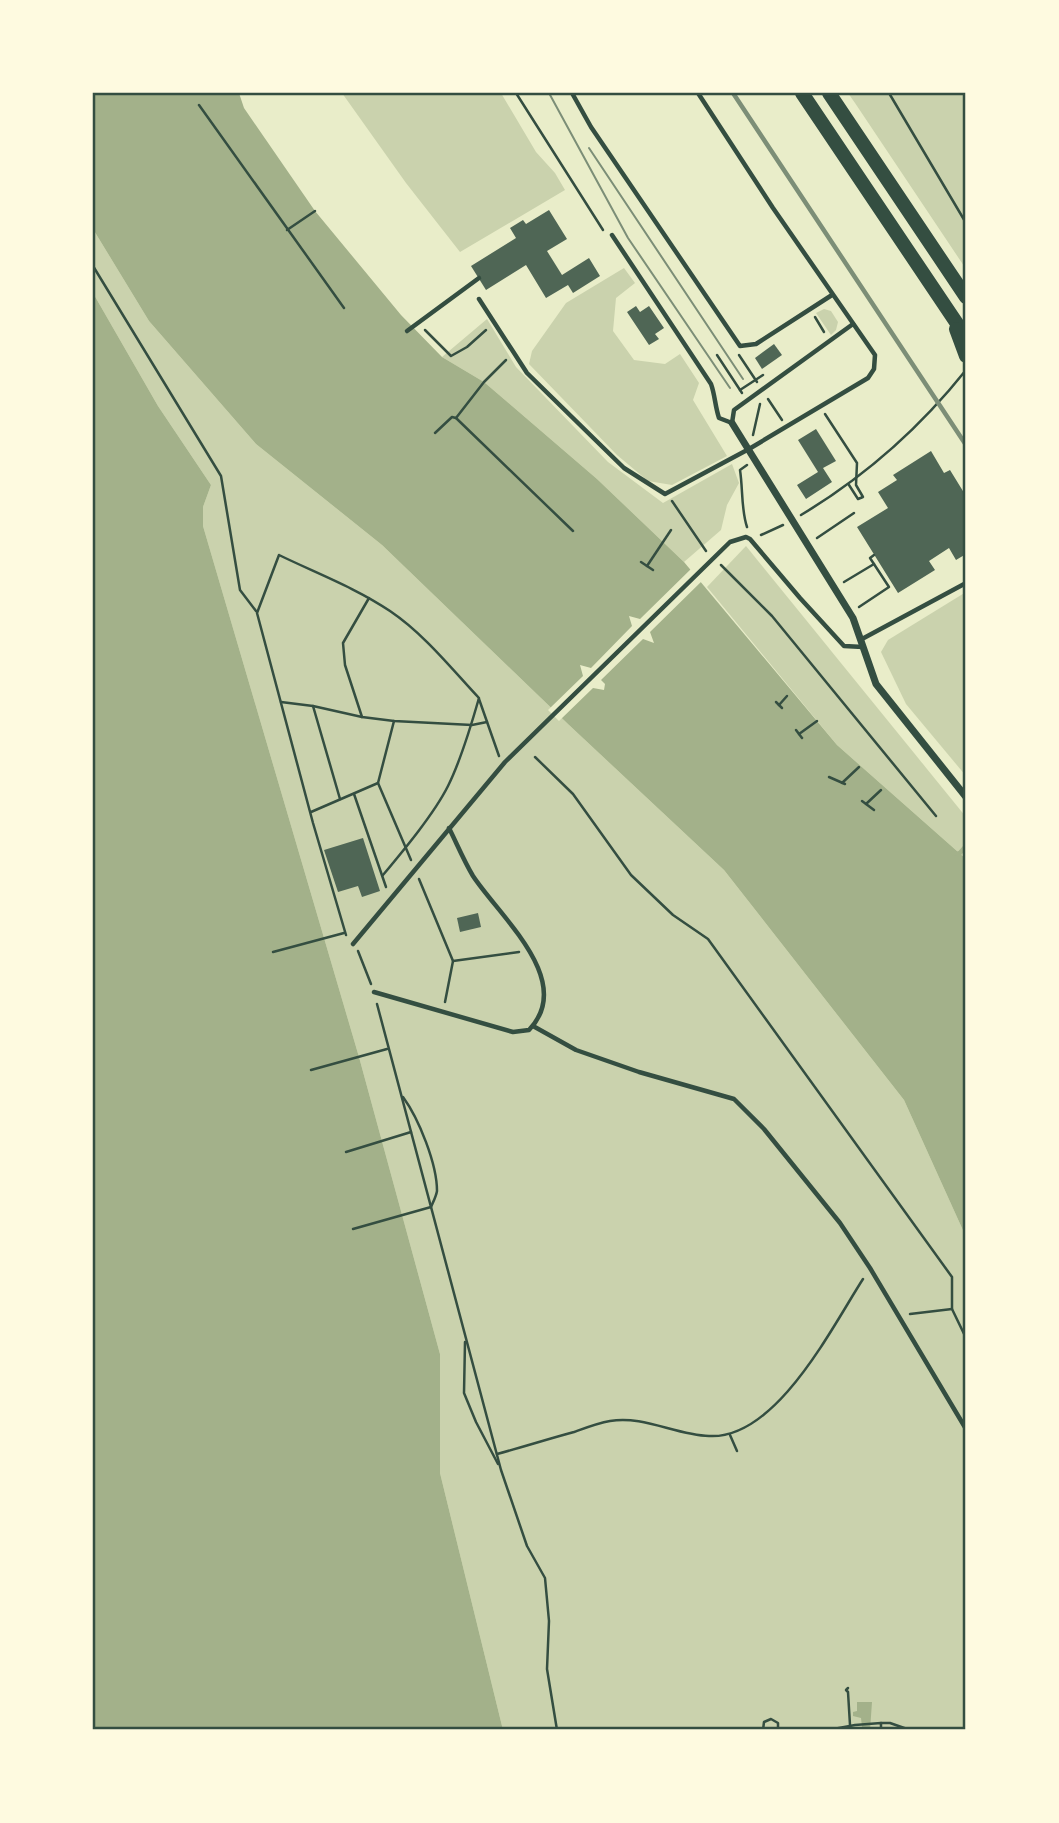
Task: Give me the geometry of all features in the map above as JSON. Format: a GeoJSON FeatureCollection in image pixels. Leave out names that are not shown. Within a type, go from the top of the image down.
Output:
{"type":"FeatureCollection","features":[{"type":"Feature","properties":{"kind":"highway"},"geometry":{"type":"LineString","coordinates":[[802,93],[966,337]]}},
{"type":"Feature","properties":{"kind":"highway"},"geometry":{"type":"LineString","coordinates":[[829,93],[966,297]]}},
{"type":"Feature","properties":{"kind":"highway"},"geometry":{"type":"LineString","coordinates":[[951,314],[966,356]]}},
{"type":"Feature","properties":{"kind":"street"},"geometry":{"type":"LineString","coordinates":[[732,423],[850,613],[876,684],[965,796]]}},
{"type":"Feature","properties":{"kind":"lane"},"geometry":{"type":"LineString","coordinates":[[572,93],[591,127],[740,346],[756,344],[832,295]]}},
{"type":"Feature","properties":{"kind":"lane"},"geometry":{"type":"LineString","coordinates":[[479,299],[527,373],[624,468],[665,494],[749,449],[868,378],[874,369],[875,355],[698,93]]}},
{"type":"Feature","properties":{"kind":"lane"},"geometry":{"type":"LineString","coordinates":[[612,235],[711,384],[719,418],[732,423],[734,410],[853,324]]}},
{"type":"Feature","properties":{"kind":"lane"},"geometry":{"type":"LineString","coordinates":[[407,331],[479,278]]}},
{"type":"Feature","properties":{"kind":"lane"},"geometry":{"type":"LineString","coordinates":[[353,944],[504,764],[730,542],[746,537],[750,539],[844,646],[863,643],[966,583]]}},
{"type":"Feature","properties":{"kind":"lane"},"geometry":{"type":"LineString","coordinates":[[374,992],[513,1032],[529,1030],[544,1006],[545,989],[529,951],[473,876],[449,828]]}},
{"type":"Feature","properties":{"kind":"lane"},"geometry":{"type":"LineString","coordinates":[[533,1026],[576,1050],[639,1072],[734,1099],[764,1129],[832,1213],[870,1268],[966,1429]]}},
{"type":"Feature","properties":{"kind":"path"},"geometry":{"type":"LineString","coordinates":[[516,93],[602,228],[612,235]]}},
{"type":"Feature","properties":{"kind":"path"},"geometry":{"type":"LineString","coordinates":[[889,93],[966,223]]}},
{"type":"Feature","properties":{"kind":"path"},"geometry":{"type":"LineString","coordinates":[[199,105],[344,308]]}},
{"type":"Feature","properties":{"kind":"path"},"geometry":{"type":"LineString","coordinates":[[288,230],[315,211]]}},
{"type":"Feature","properties":{"kind":"path"},"geometry":{"type":"LineString","coordinates":[[93,266],[222,476],[240,590],[257,613],[344,933],[359,952],[374,992],[501,1470],[527,1546],[545,1578],[549,1611],[547,1669],[556,1730]]}},
{"type":"Feature","properties":{"kind":"path"},"geometry":{"type":"LineString","coordinates":[[810,309],[830,341]]}},
{"type":"Feature","properties":{"kind":"path"},"geometry":{"type":"LineString","coordinates":[[417,322],[451,356],[467,347],[493,322]]}},
{"type":"Feature","properties":{"kind":"path"},"geometry":{"type":"LineString","coordinates":[[456,418],[484,382],[513,353]]}},
{"type":"Feature","properties":{"kind":"path"},"geometry":{"type":"LineString","coordinates":[[738,354],[755,380]]}},
{"type":"Feature","properties":{"kind":"path"},"geometry":{"type":"LineString","coordinates":[[717,355],[740,390],[763,375]]}},
{"type":"Feature","properties":{"kind":"path"},"geometry":{"type":"LineString","coordinates":[[797,518],[849,485],[895,448],[924,420],[966,370]]}},
{"type":"Feature","properties":{"kind":"path"},"geometry":{"type":"LineString","coordinates":[[763,391],[785,426]]}},
{"type":"Feature","properties":{"kind":"path"},"geometry":{"type":"LineString","coordinates":[[749,449],[763,391]]}},
{"type":"Feature","properties":{"kind":"path"},"geometry":{"type":"LineString","coordinates":[[820,407],[857,463],[856,485],[863,497],[859,499],[849,485]]}},
{"type":"Feature","properties":{"kind":"path"},"geometry":{"type":"LineString","coordinates":[[435,433],[452,417],[456,418],[573,531]]}},
{"type":"Feature","properties":{"kind":"path"},"geometry":{"type":"LineString","coordinates":[[747,527],[742,513],[740,470],[756,460]]}},
{"type":"Feature","properties":{"kind":"path"},"geometry":{"type":"LineString","coordinates":[[665,494],[710,555]]}},
{"type":"Feature","properties":{"kind":"path"},"geometry":{"type":"LineString","coordinates":[[808,544],[855,513]]}},
{"type":"Feature","properties":{"kind":"path"},"geometry":{"type":"LineString","coordinates":[[761,535],[786,523]]}},
{"type":"Feature","properties":{"kind":"path"},"geometry":{"type":"LineString","coordinates":[[647,566],[671,530]]}},
{"type":"Feature","properties":{"kind":"path"},"geometry":{"type":"LineString","coordinates":[[257,613],[279,555],[369,598],[392,612],[422,638],[479,698],[504,764]]}},
{"type":"Feature","properties":{"kind":"path"},"geometry":{"type":"LineString","coordinates":[[850,613],[889,587],[870,558],[874,555]]}},
{"type":"Feature","properties":{"kind":"path"},"geometry":{"type":"LineString","coordinates":[[641,562],[653,570]]}},
{"type":"Feature","properties":{"kind":"path"},"geometry":{"type":"LineString","coordinates":[[717,562],[772,616],[936,816]]}},
{"type":"Feature","properties":{"kind":"path"},"geometry":{"type":"LineString","coordinates":[[835,588],[874,564]]}},
{"type":"Feature","properties":{"kind":"path"},"geometry":{"type":"LineString","coordinates":[[362,717],[345,665],[343,643],[369,598]]}},
{"type":"Feature","properties":{"kind":"path"},"geometry":{"type":"LineString","coordinates":[[779,705],[787,696]]}},
{"type":"Feature","properties":{"kind":"path"},"geometry":{"type":"LineString","coordinates":[[383,875],[406,848],[448,787],[472,725],[479,698]]}},
{"type":"Feature","properties":{"kind":"path"},"geometry":{"type":"LineString","coordinates":[[281,702],[394,721],[472,725],[487,722]]}},
{"type":"Feature","properties":{"kind":"path"},"geometry":{"type":"LineString","coordinates":[[313,706],[341,799]]}},
{"type":"Feature","properties":{"kind":"path"},"geometry":{"type":"LineString","coordinates":[[394,721],[378,783],[406,848]]}},
{"type":"Feature","properties":{"kind":"path"},"geometry":{"type":"LineString","coordinates":[[802,738],[798,732],[817,721]]}},
{"type":"Feature","properties":{"kind":"path"},"geometry":{"type":"LineString","coordinates":[[535,757],[573,794],[631,875],[673,915],[708,939],[951,1277],[952,1309],[966,1338]]}},
{"type":"Feature","properties":{"kind":"path"},"geometry":{"type":"LineString","coordinates":[[829,777],[844,784],[859,767]]}},
{"type":"Feature","properties":{"kind":"path"},"geometry":{"type":"LineString","coordinates":[[310,813],[378,783]]}},
{"type":"Feature","properties":{"kind":"path"},"geometry":{"type":"LineString","coordinates":[[866,804],[881,790]]}},
{"type":"Feature","properties":{"kind":"path"},"geometry":{"type":"LineString","coordinates":[[354,793],[390,900]]}},
{"type":"Feature","properties":{"kind":"path"},"geometry":{"type":"LineString","coordinates":[[862,801],[874,810]]}},
{"type":"Feature","properties":{"kind":"path"},"geometry":{"type":"LineString","coordinates":[[415,870],[453,961],[443,1013]]}},
{"type":"Feature","properties":{"kind":"path"},"geometry":{"type":"LineString","coordinates":[[273,952],[344,933]]}},
{"type":"Feature","properties":{"kind":"path"},"geometry":{"type":"LineString","coordinates":[[453,961],[529,951]]}},
{"type":"Feature","properties":{"kind":"path"},"geometry":{"type":"LineString","coordinates":[[311,1070],[387,1048]]}},
{"type":"Feature","properties":{"kind":"path"},"geometry":{"type":"LineString","coordinates":[[353,1229],[431,1207],[437,1194],[433,1164],[412,1109],[402,1096]]}},
{"type":"Feature","properties":{"kind":"path"},"geometry":{"type":"LineString","coordinates":[[346,1152],[411,1132]]}},
{"type":"Feature","properties":{"kind":"path"},"geometry":{"type":"LineString","coordinates":[[497,1454],[610,1421],[642,1422],[698,1435],[730,1435],[755,1420],[789,1391],[812,1362],[870,1268]]}},
{"type":"Feature","properties":{"kind":"path"},"geometry":{"type":"LineString","coordinates":[[899,1315],[952,1309]]}},
{"type":"Feature","properties":{"kind":"path"},"geometry":{"type":"LineString","coordinates":[[465,1339],[464,1393],[476,1423],[501,1470]]}},
{"type":"Feature","properties":{"kind":"path"},"geometry":{"type":"LineString","coordinates":[[730,1435],[737,1451]]}},
{"type":"Feature","properties":{"kind":"path"},"geometry":{"type":"LineString","coordinates":[[849,1688],[846,1691],[851,1714],[850,1726]]}},
{"type":"Feature","properties":{"kind":"path"},"geometry":{"type":"LineString","coordinates":[[763,1730],[764,1722],[771,1719],[778,1724],[778,1730]]}},
{"type":"Feature","properties":{"kind":"path"},"geometry":{"type":"LineString","coordinates":[[881,1723],[881,1730]]}},
{"type":"Feature","properties":{"kind":"path"},"geometry":{"type":"LineString","coordinates":[[828,1730],[861,1724],[890,1723],[910,1730]]}},
{"type":"Feature","properties":{"kind":"shaded area"},"geometry":{"type":"Polygon","coordinates":[[[93,93],[239,93],[244,108],[315,211],[401,315],[442,357],[484,382],[597,479],[684,562],[837,745],[966,859],[966,1237],[904,1100],[724,870],[382,545],[256,444],[149,321],[93,229],[93,93]]]}},
{"type":"Feature","properties":{"kind":"shaded area"},"geometry":{"type":"Polygon","coordinates":[[[342,93],[501,93],[536,152],[555,173],[565,190],[460,252],[406,183],[342,93]]]}},
{"type":"Feature","properties":{"kind":"shaded area"},"geometry":{"type":"Polygon","coordinates":[[[848,93],[966,93],[966,269],[855,103],[848,93]]]}},
{"type":"Feature","properties":{"kind":"shaded area"},"geometry":{"type":"Polygon","coordinates":[[[93,229],[149,321],[256,444],[382,545],[724,870],[904,1100],[966,1237],[966,1730],[503,1730],[440,1473],[440,1354],[359,1057],[203,526],[203,507],[211,485],[158,406],[93,293],[93,229]]]}},
{"type":"Feature","properties":{"kind":"shaded area"},"geometry":{"type":"Polygon","coordinates":[[[624,268],[635,283],[616,298],[613,331],[634,360],[665,364],[680,354],[699,383],[693,400],[727,456],[672,485],[648,481],[617,455],[529,364],[532,351],[566,303],[624,268]]]}},
{"type":"Feature","properties":{"kind":"shaded area"},"geometry":{"type":"Polygon","coordinates":[[[93,293],[158,406],[211,485],[203,507],[203,526],[359,1057],[440,1354],[440,1473],[503,1730],[93,1730],[93,293]]]}},
{"type":"Feature","properties":{"kind":"shaded area"},"geometry":{"type":"Polygon","coordinates":[[[824,309],[831,311],[838,322],[831,335],[816,313],[824,309]]]}},
{"type":"Feature","properties":{"kind":"shaded area"},"geometry":{"type":"Polygon","coordinates":[[[487,319],[516,367],[608,462],[663,503],[732,464],[739,483],[727,505],[721,530],[684,562],[597,479],[484,382],[442,357],[487,319]]]}},
{"type":"Feature","properties":{"kind":"shaded area"},"geometry":{"type":"Polygon","coordinates":[[[746,546],[966,817],[966,859],[837,745],[707,587],[746,546]]]}},
{"type":"Feature","properties":{"kind":"shaded area"},"geometry":{"type":"Polygon","coordinates":[[[966,592],[966,776],[906,704],[881,652],[888,640],[966,592]]]}},
{"type":"Feature","properties":{"kind":"shaded area"},"geometry":{"type":"Polygon","coordinates":[[[857,1702],[872,1702],[870,1730],[852,1730],[862,1727],[861,1718],[853,1716],[853,1712],[857,1711],[857,1702]]]}},
{"type":"Feature","properties":{"kind":"pier"},"geometry":{"type":"Polygon","coordinates":[[[693,567],[704,579],[650,632],[654,643],[643,639],[601,680],[605,684],[604,690],[593,688],[559,721],[548,710],[583,676],[580,665],[591,668],[632,626],[629,616],[640,619],[693,567]]]}},
{"type":"Feature","properties":{"kind":"building"},"geometry":{"type":"Polygon","coordinates":[[[549,210],[567,239],[547,251],[562,275],[589,258],[600,276],[573,293],[568,285],[546,298],[526,265],[486,290],[471,266],[516,238],[510,228],[523,220],[526,224],[549,210]]]}},
{"type":"Feature","properties":{"kind":"building"},"geometry":{"type":"Polygon","coordinates":[[[636,306],[640,312],[649,306],[664,328],[655,334],[659,339],[649,345],[627,312],[636,306]]]}},
{"type":"Feature","properties":{"kind":"building"},"geometry":{"type":"Polygon","coordinates":[[[774,344],[782,355],[762,369],[755,358],[774,344]]]}},
{"type":"Feature","properties":{"kind":"building"},"geometry":{"type":"Polygon","coordinates":[[[816,429],[836,461],[823,468],[832,482],[806,499],[797,485],[818,472],[798,440],[816,429]]]}},
{"type":"Feature","properties":{"kind":"building"},"geometry":{"type":"Polygon","coordinates":[[[931,451],[944,473],[950,470],[966,496],[966,554],[956,560],[949,548],[929,561],[935,570],[898,593],[857,527],[888,508],[878,492],[897,480],[893,475],[931,451]]]}},
{"type":"Feature","properties":{"kind":"building"},"geometry":{"type":"Polygon","coordinates":[[[363,838],[380,891],[362,897],[358,886],[338,892],[324,850],[363,838]]]}},
{"type":"Feature","properties":{"kind":"building"},"geometry":{"type":"Polygon","coordinates":[[[478,913],[481,927],[460,932],[457,918],[478,913]]]}},
{"type":"Feature","properties":{"kind":"waterway"},"geometry":{"type":"LineString","coordinates":[[953,853],[959,854],[966,846]]}},
{"type":"Feature","properties":{"kind":"tram line"},"geometry":{"type":"LineString","coordinates":[[549,93],[628,238],[730,388]]}},
{"type":"Feature","properties":{"kind":"tram line"},"geometry":{"type":"LineString","coordinates":[[589,148],[743,379]]}},
{"type":"Feature","properties":{"kind":"railway"},"geometry":{"type":"LineString","coordinates":[[733,93],[966,445]]}}]}
